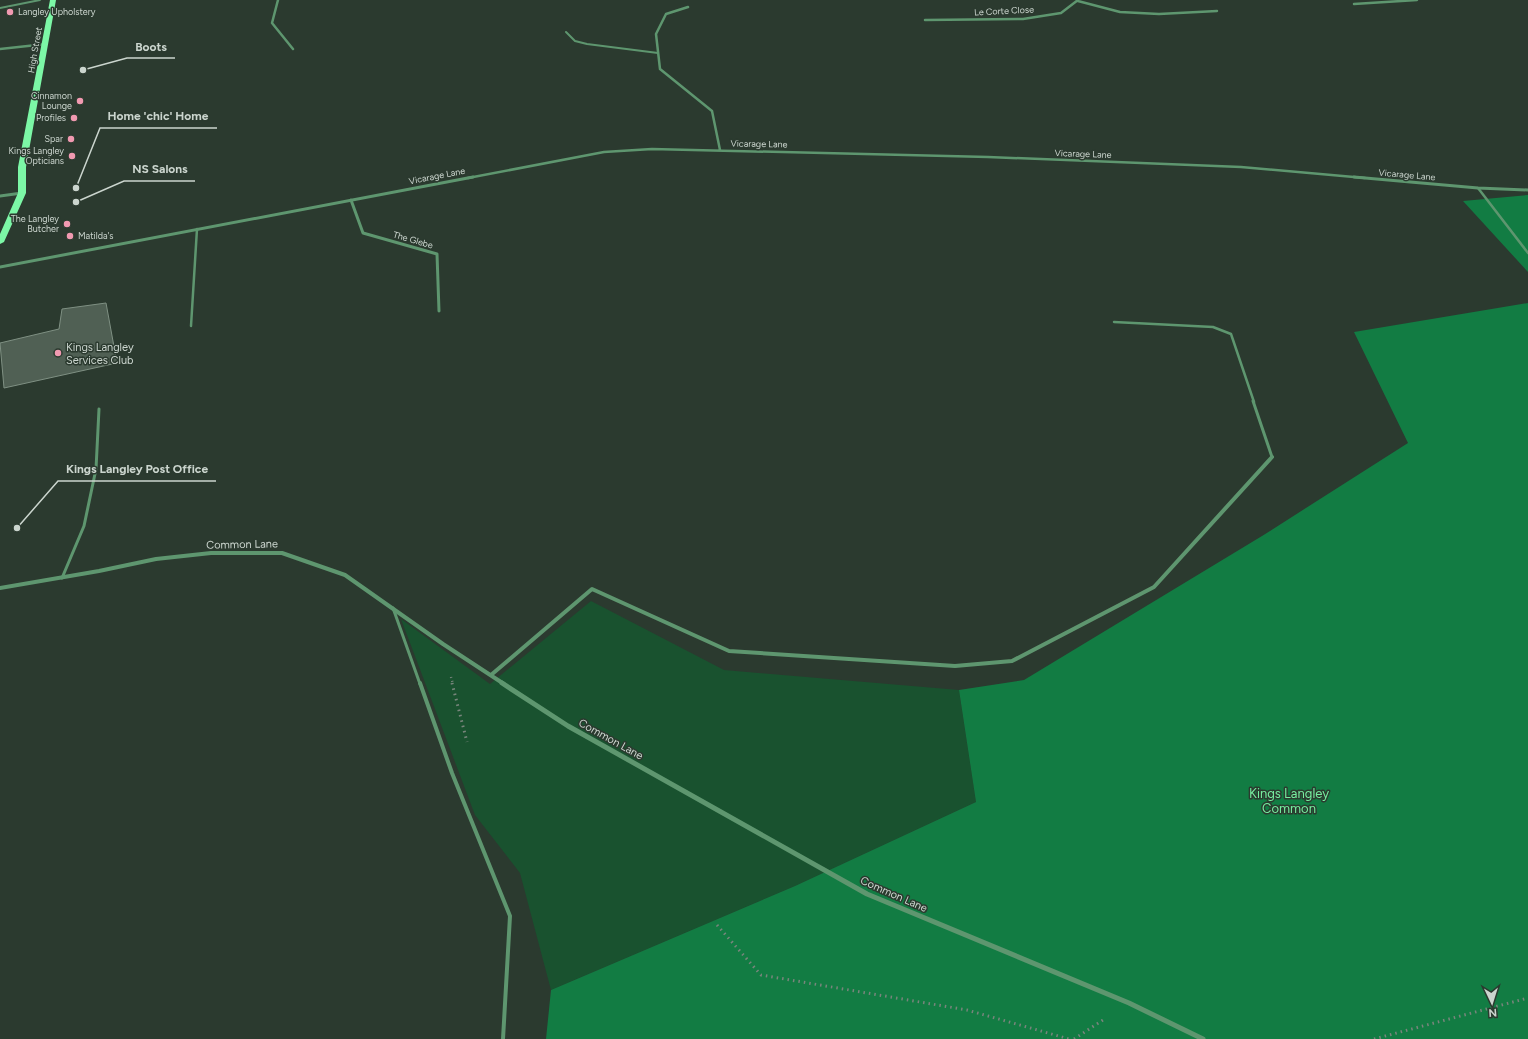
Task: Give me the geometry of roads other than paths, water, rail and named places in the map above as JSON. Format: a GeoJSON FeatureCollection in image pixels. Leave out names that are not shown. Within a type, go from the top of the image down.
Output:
{"type":"FeatureCollection","features":[{"type":"Feature","properties":{"kind":"main road","name":"High Street"},"geometry":{"type":"LineString","coordinates":[[0,242],[22,193],[22,167],[53,0]]}},
{"type":"Feature","properties":{"kind":"street"},"geometry":{"type":"LineString","coordinates":[[278,0],[272,23],[293,49]]}},
{"type":"Feature","properties":{"kind":"street"},"geometry":{"type":"LineString","coordinates":[[1078,0],[1120,12],[1159,14],[1217,11]]}},
{"type":"Feature","properties":{"kind":"street","name":"Le Corte Close"},"geometry":{"type":"LineString","coordinates":[[925,20],[1023,19],[1061,12],[1078,0]]}},
{"type":"Feature","properties":{"kind":"street"},"geometry":{"type":"LineString","coordinates":[[1354,4],[1417,0]]}},
{"type":"Feature","properties":{"kind":"street"},"geometry":{"type":"LineString","coordinates":[[688,7],[666,14],[656,34],[660,69],[712,112],[720,150]]}},
{"type":"Feature","properties":{"kind":"street"},"geometry":{"type":"LineString","coordinates":[[0,49],[46,44]]}},
{"type":"Feature","properties":{"kind":"street","name":"Vicarage Lane"},"geometry":{"type":"LineString","coordinates":[[0,267],[604,152],[652,149],[988,157],[1241,167],[1478,188],[1528,190]]}},
{"type":"Feature","properties":{"kind":"street"},"geometry":{"type":"LineString","coordinates":[[0,196],[22,193]]}},
{"type":"Feature","properties":{"kind":"street","name":"The Glebe"},"geometry":{"type":"LineString","coordinates":[[352,200],[363,233],[437,254],[439,311]]}},
{"type":"Feature","properties":{"kind":"street"},"geometry":{"type":"LineString","coordinates":[[491,675],[592,588],[729,651],[955,666],[1012,661],[1154,587],[1272,457]]}},
{"type":"Feature","properties":{"kind":"street","name":"Common Lane"},"geometry":{"type":"LineString","coordinates":[[0,588],[62,578],[164,558],[211,553],[282,553],[345,575],[568,726],[867,894],[1129,1003],[1203,1039]]}},
{"type":"Feature","properties":{"kind":"lane"},"geometry":{"type":"LineString","coordinates":[[0,8],[40,0]]}},
{"type":"Feature","properties":{"kind":"lane"},"geometry":{"type":"LineString","coordinates":[[566,32],[575,41],[587,44],[658,53]]}},
{"type":"Feature","properties":{"kind":"lane"},"geometry":{"type":"LineString","coordinates":[[1478,188],[1528,253]]}},
{"type":"Feature","properties":{"kind":"lane"},"geometry":{"type":"LineString","coordinates":[[190,326],[197,229]]}},
{"type":"Feature","properties":{"kind":"lane"},"geometry":{"type":"LineString","coordinates":[[1114,322],[1213,327],[1231,334],[1272,457]]}},
{"type":"Feature","properties":{"kind":"lane"},"geometry":{"type":"LineString","coordinates":[[62,578],[86,519],[96,469],[99,409]]}},
{"type":"Feature","properties":{"kind":"lane"},"geometry":{"type":"LineString","coordinates":[[393,608],[452,773],[510,916],[503,1039]]}},
{"type":"Feature","properties":{"kind":"place","name":"Langley Upholstery"},"geometry":{"type":"Point","coordinates":[10,12]}},
{"type":"Feature","properties":{"kind":"place","name":"Boots"},"geometry":{"type":"Point","coordinates":[83,70]}},
{"type":"Feature","properties":{"kind":"place","name":"Cinnamon Lounge"},"geometry":{"type":"Point","coordinates":[80,101]}},
{"type":"Feature","properties":{"kind":"place","name":"Profiles"},"geometry":{"type":"Point","coordinates":[74,118]}},
{"type":"Feature","properties":{"kind":"place","name":"Spar"},"geometry":{"type":"Point","coordinates":[71,139]}},
{"type":"Feature","properties":{"kind":"place","name":"Kings Langley Opticians"},"geometry":{"type":"Point","coordinates":[72,156]}},
{"type":"Feature","properties":{"kind":"place","name":"Home 'chic' Home"},"geometry":{"type":"Point","coordinates":[76,188]}},
{"type":"Feature","properties":{"kind":"place","name":"NS Salons"},"geometry":{"type":"Point","coordinates":[76,202]}},
{"type":"Feature","properties":{"kind":"place","name":"The Langley Butcher"},"geometry":{"type":"Point","coordinates":[67,224]}},
{"type":"Feature","properties":{"kind":"place","name":"Matilda's"},"geometry":{"type":"Point","coordinates":[70,236]}},
{"type":"Feature","properties":{"kind":"place","name":"Kings Langley Services Club"},"geometry":{"type":"Point","coordinates":[58,353]}},
{"type":"Feature","properties":{"kind":"place","name":"Kings Langley Post Office"},"geometry":{"type":"Point","coordinates":[17,528]}},
{"type":"Feature","properties":{"kind":"park label","name":"Kings Langley Common"},"geometry":{"type":"Point","coordinates":[1289,800]}}]}
